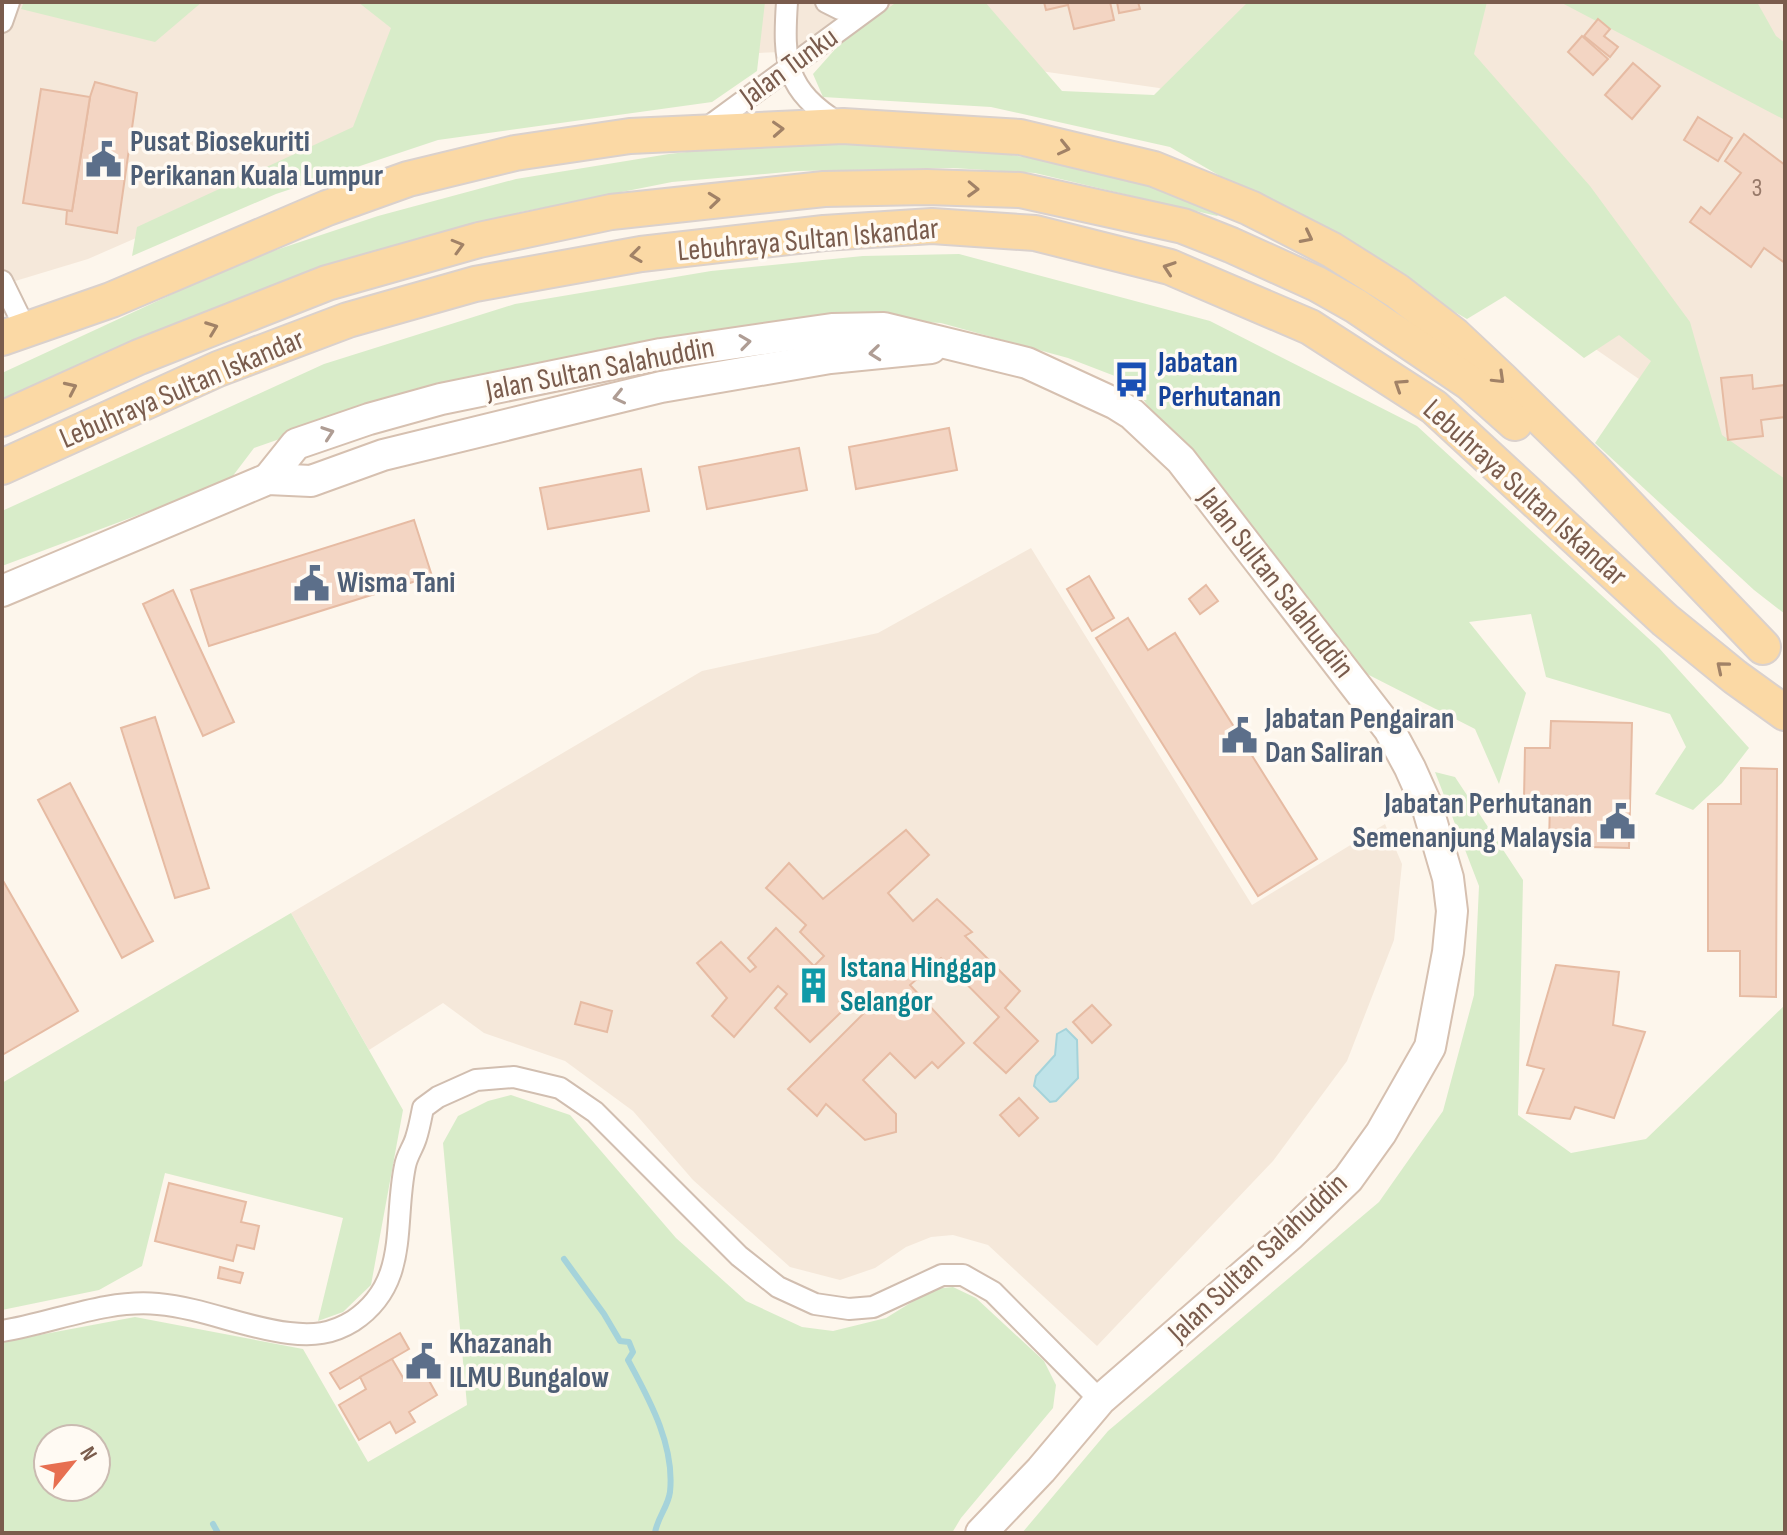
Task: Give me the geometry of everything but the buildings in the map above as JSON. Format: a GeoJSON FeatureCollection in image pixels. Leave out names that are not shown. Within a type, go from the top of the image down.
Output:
{"type":"FeatureCollection","features":[{"type":"Feature","properties":{"kind":"main road"},"geometry":{"type":"LineString","coordinates":[[2,355],[14,334],[111,300],[327,208],[408,179],[515,153],[630,136],[843,126],[1020,137],[1154,169],[1250,208],[1332,250],[1397,291],[1454,335],[1591,467],[1774,655]]}},
{"type":"Feature","properties":{"kind":"main road","name":"Lebuhraya Sultan Iskandar"},"geometry":{"type":"LineString","coordinates":[[2,419],[139,357],[327,283],[479,240],[611,212],[824,189],[927,187],[1020,190],[1183,226],[1274,264],[1356,306],[1470,383],[1774,655]]}},
{"type":"Feature","properties":{"kind":"main road","name":"Lebuhraya Sultan Iskandar"},"geometry":{"type":"LineString","coordinates":[[2,467],[218,369],[348,320],[475,284],[641,254],[824,233],[932,226],[1035,233],[1170,267],[1310,327],[1434,407],[1665,620],[1785,713]]}},
{"type":"Feature","properties":{"kind":"street"},"geometry":{"type":"LineString","coordinates":[[2,22],[9,2]]}},
{"type":"Feature","properties":{"kind":"street"},"geometry":{"type":"LineString","coordinates":[[787,2],[785,33],[788,67],[807,99],[820,112],[843,126]]}},
{"type":"Feature","properties":{"kind":"street"},"geometry":{"type":"LineString","coordinates":[[826,2],[840,9],[870,8]]}},
{"type":"Feature","properties":{"kind":"street","name":"Jalan Tunku"},"geometry":{"type":"LineString","coordinates":[[700,133],[870,8]]}},
{"type":"Feature","properties":{"kind":"street"},"geometry":{"type":"LineString","coordinates":[[2,281],[14,334]]}},
{"type":"Feature","properties":{"kind":"street","name":"Jalan Sultan Salahuddin"},"geometry":{"type":"LineString","coordinates":[[268,479],[296,444],[441,399],[661,354],[832,329],[884,328],[1027,363],[1116,404],[1149,427],[1181,460],[1389,729],[1427,806],[1448,878],[1452,911],[1448,952],[1430,1047],[1381,1133],[1348,1179],[1289,1236],[1100,1400],[1041,1470],[981,1533]]}},
{"type":"Feature","properties":{"kind":"street","name":"Jalan Sultan Salahuddin"},"geometry":{"type":"LineString","coordinates":[[2,591],[268,479],[311,481],[383,455],[661,387],[830,358],[953,346]]}},
{"type":"Feature","properties":{"kind":"street"},"geometry":{"type":"LineString","coordinates":[[2,1331],[104,1307],[157,1304],[286,1333],[325,1334],[344,1327],[380,1297],[391,1275],[398,1248],[404,1168],[408,1151],[416,1141],[423,1108],[438,1097],[476,1080],[514,1077],[560,1088],[595,1112],[739,1256],[778,1287],[815,1304],[849,1309],[873,1307],[942,1275],[963,1275],[993,1292],[1100,1400]]}},
{"type":"Feature","properties":{"kind":"shaded area"},"geometry":{"type":"Polygon","coordinates":[[[2,2],[1785,2],[1785,509],[1652,388],[1398,213],[1159,88],[879,48],[733,54],[387,128],[88,259],[2,285],[2,2]]]}},
{"type":"Feature","properties":{"kind":"shaded area"},"geometry":{"type":"Polygon","coordinates":[[[1031,548],[1252,905],[1385,824],[1402,864],[1394,940],[1347,1061],[1273,1161],[1097,1346],[988,1245],[953,1235],[931,1237],[906,1247],[875,1268],[840,1280],[790,1267],[693,1180],[633,1111],[565,1061],[484,1033],[443,1003],[369,1050],[291,913],[702,671],[878,633],[1031,548]]]}},
{"type":"Feature","properties":{"kind":"green space"},"geometry":{"type":"Polygon","coordinates":[[[24,2],[202,2],[155,42],[21,9],[24,2]]]}},
{"type":"Feature","properties":{"kind":"green space"},"geometry":{"type":"Polygon","coordinates":[[[358,2],[765,2],[757,71],[712,102],[438,140],[276,194],[132,256],[137,227],[353,127],[391,28],[358,2]]]}},
{"type":"Feature","properties":{"kind":"green space"},"geometry":{"type":"Polygon","coordinates":[[[897,2],[985,2],[1062,91],[1154,95],[1248,2],[1487,2],[1474,54],[1590,186],[1690,322],[1722,435],[1785,479],[1785,614],[1754,590],[1595,443],[1651,361],[1619,335],[1584,358],[1505,296],[1467,319],[1170,147],[991,107],[823,97],[813,74],[846,37],[897,2]]]}},
{"type":"Feature","properties":{"kind":"green space"},"geometry":{"type":"Polygon","coordinates":[[[1560,2],[1757,2],[1776,36],[1785,43],[1785,120],[1560,2]]]}},
{"type":"Feature","properties":{"kind":"green space"},"geometry":{"type":"Polygon","coordinates":[[[800,139],[953,146],[1037,159],[1132,178],[1220,214],[1217,216],[1035,173],[953,168],[798,171],[672,182],[521,212],[385,250],[2,406],[2,373],[246,260],[378,216],[516,179],[669,154],[800,139]]]}},
{"type":"Feature","properties":{"kind":"green space"},"geometry":{"type":"Polygon","coordinates":[[[959,254],[1210,321],[1417,426],[1659,648],[1749,748],[1722,783],[1693,810],[1655,794],[1686,747],[1670,714],[1546,677],[1531,614],[1469,622],[1526,693],[1499,784],[1475,729],[1365,673],[1160,424],[1141,396],[1120,378],[1068,358],[941,323],[817,316],[368,408],[254,448],[229,481],[2,566],[2,511],[324,364],[515,304],[711,271],[863,256],[959,254]]]}},
{"type":"Feature","properties":{"kind":"green space"},"geometry":{"type":"Polygon","coordinates":[[[1435,772],[1455,777],[1523,880],[1518,1115],[1571,1153],[1646,1139],[1785,1005],[1785,1533],[1022,1533],[1108,1431],[1379,1202],[1443,1111],[1474,995],[1479,886],[1435,772]]]}},
{"type":"Feature","properties":{"kind":"green space"},"geometry":{"type":"Polygon","coordinates":[[[291,913],[403,1110],[371,1285],[343,1312],[318,1321],[343,1218],[165,1173],[142,1266],[99,1290],[2,1310],[2,1083],[291,913]]]}},
{"type":"Feature","properties":{"kind":"green space"},"geometry":{"type":"Polygon","coordinates":[[[511,1095],[570,1115],[676,1238],[746,1301],[802,1327],[833,1331],[886,1318],[933,1289],[953,1287],[976,1298],[1044,1361],[1056,1385],[1053,1408],[961,1518],[952,1533],[2,1533],[2,1342],[135,1317],[303,1349],[368,1462],[467,1405],[443,1143],[458,1116],[488,1101],[511,1095]]]}},
{"type":"Feature","properties":{"kind":"water"},"geometry":{"type":"Polygon","coordinates":[[[1066,1029],[1077,1040],[1078,1078],[1056,1101],[1050,1102],[1034,1086],[1036,1076],[1055,1055],[1057,1034],[1066,1029]]]}},
{"type":"Feature","properties":{"kind":"waterway"},"geometry":{"type":"LineString","coordinates":[[564,1259],[620,1341],[629,1342],[633,1352],[628,1360],[659,1423],[668,1457],[670,1492],[655,1533]]}},
{"type":"Feature","properties":{"kind":"waterway"},"geometry":{"type":"LineString","coordinates":[[213,1524],[218,1533]]}},
{"type":"Feature","properties":{"kind":"place","name":"Pusat Biosekuriti Perikanan Kuala Lumpur"},"geometry":{"type":"Point","coordinates":[104,159]}},
{"type":"Feature","properties":{"kind":"place","name":"Jabatan Perhutanan"},"geometry":{"type":"Point","coordinates":[1132,380]}},
{"type":"Feature","properties":{"kind":"place","name":"Wisma Tani"},"geometry":{"type":"Point","coordinates":[311,583]}},
{"type":"Feature","properties":{"kind":"place","name":"Jabatan Pengairan Dan Saliran"},"geometry":{"type":"Point","coordinates":[1239,736]}},
{"type":"Feature","properties":{"kind":"place","name":"Jabatan Perhutanan Semenanjung Malaysia"},"geometry":{"type":"Point","coordinates":[1618,821]}},
{"type":"Feature","properties":{"kind":"place","name":"Istana Hinggap Selangor"},"geometry":{"type":"Point","coordinates":[814,985]}},
{"type":"Feature","properties":{"kind":"place","name":"Khazanah ILMU Bungalow"},"geometry":{"type":"Point","coordinates":[423,1361]}}]}
